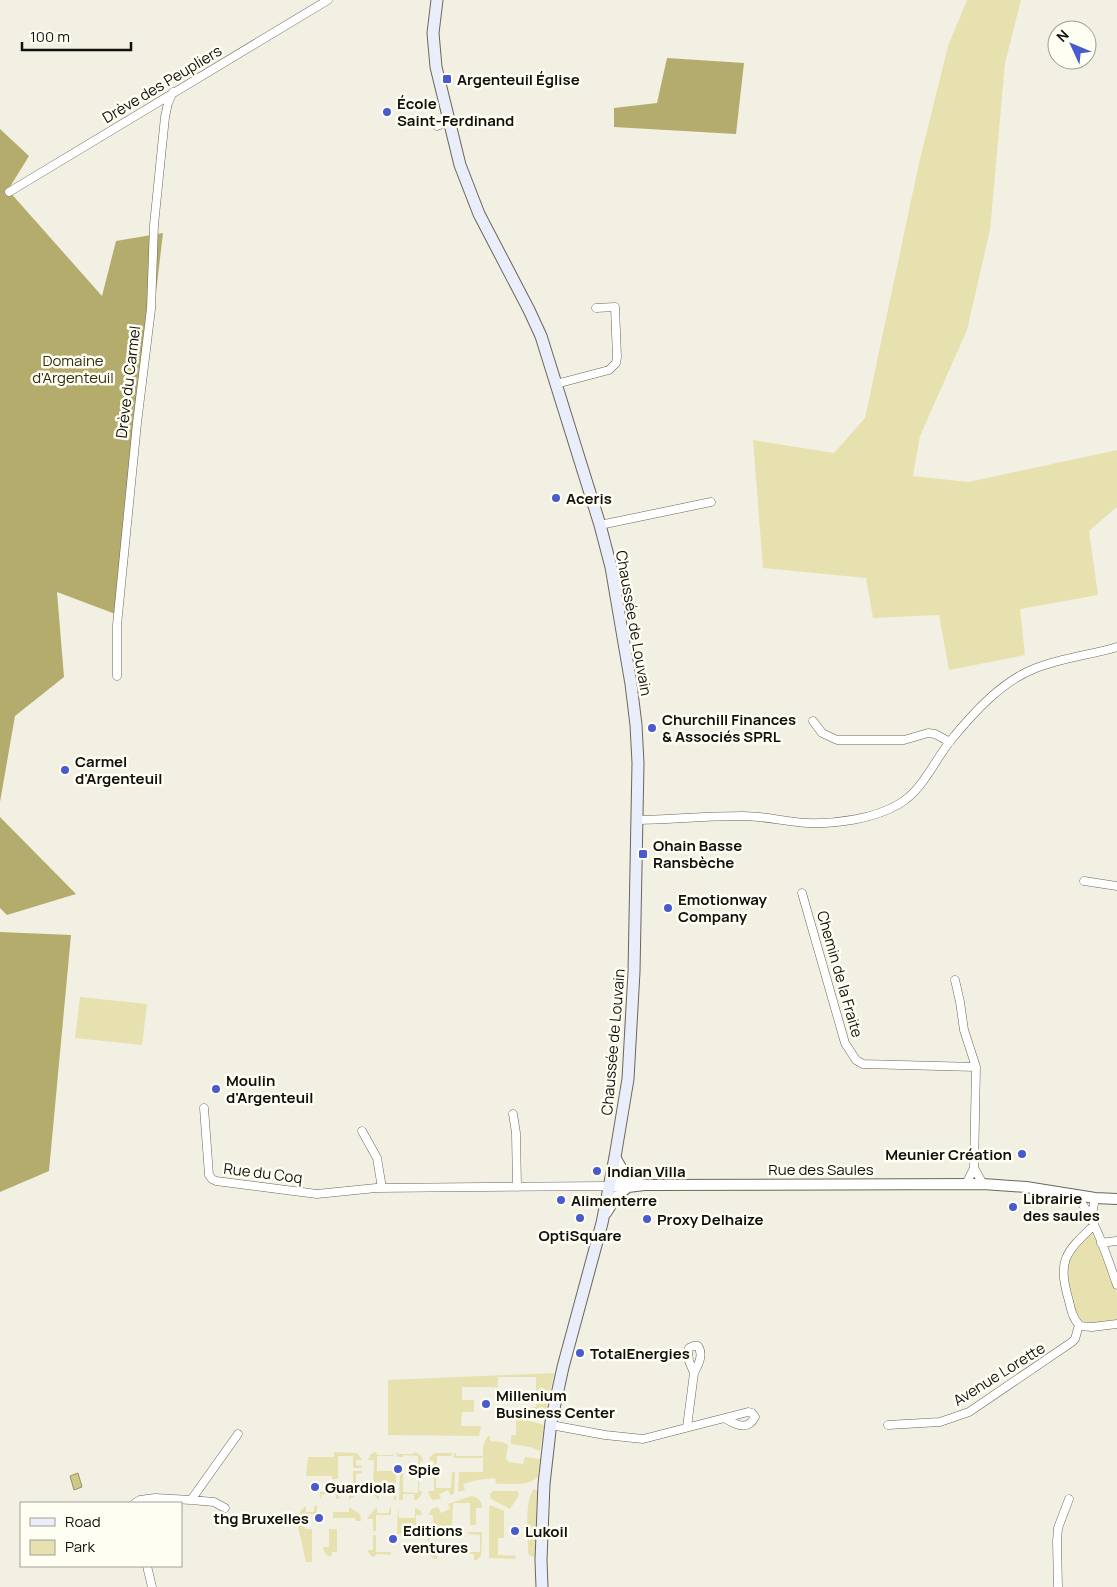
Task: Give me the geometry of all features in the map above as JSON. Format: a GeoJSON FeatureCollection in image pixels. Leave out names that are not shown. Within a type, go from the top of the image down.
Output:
{"type":"FeatureCollection","features":[{"type":"Feature","properties":{"kind":"main road","name":"Chaussée de Louvain"},"geometry":{"type":"LineString","coordinates":[[437,0],[434,20],[436,67],[460,165],[468,190],[479,214],[541,336],[600,525],[612,574],[632,692],[638,763],[634,972],[628,1078],[602,1223],[563,1367],[552,1425],[544,1484],[541,1560],[542,1587]]}},
{"type":"Feature","properties":{"kind":"street","name":"Drève des Peupliers"},"geometry":{"type":"LineString","coordinates":[[9,192],[328,0]]}},
{"type":"Feature","properties":{"kind":"street","name":"Drève du Carmel"},"geometry":{"type":"LineString","coordinates":[[117,676],[117,625],[137,423],[151,309],[154,225],[165,117],[168,103],[174,92]]}},
{"type":"Feature","properties":{"kind":"street"},"geometry":{"type":"LineString","coordinates":[[437,126],[449,120]]}},
{"type":"Feature","properties":{"kind":"street"},"geometry":{"type":"LineString","coordinates":[[556,384],[609,370],[616,363],[618,357],[615,307],[596,308]]}},
{"type":"Feature","properties":{"kind":"street"},"geometry":{"type":"LineString","coordinates":[[600,525],[711,502]]}},
{"type":"Feature","properties":{"kind":"street"},"geometry":{"type":"LineString","coordinates":[[638,820],[744,816],[806,823],[850,820],[885,810],[906,799],[919,786],[950,742],[994,695],[1028,672],[1051,662],[1117,647]]}},
{"type":"Feature","properties":{"kind":"street"},"geometry":{"type":"LineString","coordinates":[[813,721],[822,733],[837,740],[904,740],[928,732],[950,742]]}},
{"type":"Feature","properties":{"kind":"street"},"geometry":{"type":"LineString","coordinates":[[1084,882],[1117,886]]}},
{"type":"Feature","properties":{"kind":"street","name":"Chemin de la Fraite"},"geometry":{"type":"LineString","coordinates":[[802,893],[845,1043],[856,1060],[863,1064],[976,1067]]}},
{"type":"Feature","properties":{"kind":"street"},"geometry":{"type":"LineString","coordinates":[[954,980],[960,1002],[964,1030],[976,1067],[974,1168],[966,1184]]}},
{"type":"Feature","properties":{"kind":"street","name":"Rue du Coq"},"geometry":{"type":"LineString","coordinates":[[204,1108],[210,1175],[213,1180],[317,1194],[382,1188],[610,1186]]}},
{"type":"Feature","properties":{"kind":"street"},"geometry":{"type":"LineString","coordinates":[[513,1114],[516,1133],[517,1187]]}},
{"type":"Feature","properties":{"kind":"street"},"geometry":{"type":"LineString","coordinates":[[362,1131],[377,1158],[382,1188]]}},
{"type":"Feature","properties":{"kind":"street"},"geometry":{"type":"LineString","coordinates":[[602,1223],[612,1203],[628,1183],[615,1157]]}},
{"type":"Feature","properties":{"kind":"street"},"geometry":{"type":"LineString","coordinates":[[974,1168],[983,1184]]}},
{"type":"Feature","properties":{"kind":"street","name":"Rue des Saules"},"geometry":{"type":"LineString","coordinates":[[610,1186],[614,1180],[622,1178],[628,1183],[644,1185],[983,1184],[1026,1187],[1095,1198],[1117,1199]]}},
{"type":"Feature","properties":{"kind":"street"},"geometry":{"type":"LineString","coordinates":[[1076,1194],[1092,1222],[1117,1284]]}},
{"type":"Feature","properties":{"kind":"street"},"geometry":{"type":"LineString","coordinates":[[1095,1198],[1092,1222],[1069,1252],[1062,1274],[1074,1318],[1079,1325],[1092,1327],[1117,1324]]}},
{"type":"Feature","properties":{"kind":"street"},"geometry":{"type":"LineString","coordinates":[[1101,1243],[1116,1241]]}},
{"type":"Feature","properties":{"kind":"street","name":"Avenue Lorette"},"geometry":{"type":"LineString","coordinates":[[888,1425],[940,1422],[969,1412],[1072,1342],[1075,1339],[1079,1325]]}},
{"type":"Feature","properties":{"kind":"street"},"geometry":{"type":"LineString","coordinates":[[687,1427],[694,1374]]}},
{"type":"Feature","properties":{"kind":"street"},"geometry":{"type":"LineString","coordinates":[[552,1425],[576,1431],[643,1439],[726,1419]]}},
{"type":"Feature","properties":{"kind":"street"},"geometry":{"type":"LineString","coordinates":[[192,1500],[238,1434]]}},
{"type":"Feature","properties":{"kind":"street"},"geometry":{"type":"LineString","coordinates":[[137,1502],[155,1498],[192,1500],[214,1502],[226,1508]]}},
{"type":"Feature","properties":{"kind":"street"},"geometry":{"type":"LineString","coordinates":[[1058,1587],[1058,1528],[1069,1499]]}},
{"type":"Feature","properties":{"kind":"street"},"geometry":{"type":"LineString","coordinates":[[147,1567],[152,1587]]}},
{"type":"Feature","properties":{"kind":"green space"},"geometry":{"type":"Polygon","coordinates":[[[967,0],[1021,0],[1005,63],[990,230],[967,330],[920,436],[913,476],[968,482],[1117,450],[1117,507],[1089,531],[1098,595],[1020,609],[1025,655],[949,670],[939,615],[873,618],[866,578],[763,568],[753,440],[834,453],[865,418],[919,163],[948,46],[967,0]]]}},
{"type":"Feature","properties":{"kind":"green space"},"geometry":{"type":"Polygon","coordinates":[[[667,58],[744,63],[736,134],[614,127],[614,108],[657,103],[667,58]]]}},
{"type":"Feature","properties":{"kind":"green space","name":"Domaine d'Argenteuil"},"geometry":{"type":"Polygon","coordinates":[[[0,129],[29,156],[8,190],[102,296],[116,241],[163,233],[118,615],[57,592],[64,677],[15,716],[0,802],[0,129]]]}},
{"type":"Feature","properties":{"kind":"green space"},"geometry":{"type":"Polygon","coordinates":[[[0,817],[76,894],[7,915],[0,908],[0,817]]]}},
{"type":"Feature","properties":{"kind":"green space"},"geometry":{"type":"Polygon","coordinates":[[[0,932],[71,935],[49,1171],[0,1192],[0,932]]]}},
{"type":"Feature","properties":{"kind":"green space"},"geometry":{"type":"Polygon","coordinates":[[[80,997],[147,1004],[142,1045],[75,1038],[80,997]]]}},
{"type":"Feature","properties":{"kind":"green space"},"geometry":{"type":"Polygon","coordinates":[[[1092,1231],[1117,1293],[1117,1321],[1088,1323],[1078,1320],[1065,1279],[1067,1259],[1092,1231]]]}},
{"type":"Feature","properties":{"kind":"green space"},"geometry":{"type":"Polygon","coordinates":[[[554,1373],[545,1415],[530,1410],[530,1407],[536,1407],[536,1377],[498,1377],[497,1397],[503,1397],[503,1400],[496,1400],[496,1387],[462,1387],[462,1400],[474,1400],[474,1412],[462,1412],[461,1426],[481,1426],[479,1436],[388,1435],[388,1380],[554,1373]]]}},
{"type":"Feature","properties":{"kind":"green space"},"geometry":{"type":"Polygon","coordinates":[[[512,1416],[544,1425],[540,1451],[530,1447],[511,1444],[511,1435],[516,1435],[516,1419],[511,1418],[512,1416]]]}},
{"type":"Feature","properties":{"kind":"green space"},"geometry":{"type":"Polygon","coordinates":[[[490,1435],[490,1441],[503,1442],[508,1445],[506,1459],[509,1462],[523,1464],[525,1457],[540,1459],[538,1477],[529,1482],[518,1484],[496,1484],[495,1478],[477,1480],[463,1484],[465,1490],[458,1492],[459,1472],[483,1472],[483,1458],[454,1458],[454,1453],[456,1453],[456,1456],[483,1456],[483,1447],[490,1435]]]}},
{"type":"Feature","properties":{"kind":"green space"},"geometry":{"type":"Polygon","coordinates":[[[334,1452],[357,1453],[362,1460],[356,1460],[356,1465],[362,1466],[362,1468],[353,1468],[353,1456],[338,1456],[338,1479],[332,1479],[332,1476],[306,1476],[308,1457],[334,1457],[334,1452]]]}},
{"type":"Feature","properties":{"kind":"green space"},"geometry":{"type":"Polygon","coordinates":[[[376,1452],[377,1455],[392,1455],[393,1452],[393,1456],[377,1456],[377,1471],[396,1471],[396,1500],[394,1500],[394,1494],[379,1494],[379,1500],[369,1491],[373,1491],[374,1460],[368,1460],[371,1454],[376,1452]]]}},
{"type":"Feature","properties":{"kind":"green space"},"geometry":{"type":"Polygon","coordinates":[[[396,1452],[398,1454],[413,1454],[414,1452],[422,1458],[423,1461],[420,1461],[419,1491],[422,1491],[417,1500],[414,1500],[414,1494],[403,1494],[403,1500],[399,1500],[400,1471],[403,1471],[403,1492],[418,1493],[418,1456],[403,1455],[403,1457],[397,1457],[396,1452]]]}},
{"type":"Feature","properties":{"kind":"green space"},"geometry":{"type":"Polygon","coordinates":[[[435,1453],[452,1453],[452,1456],[437,1456],[436,1488],[451,1488],[452,1472],[455,1472],[454,1494],[451,1495],[448,1490],[439,1494],[441,1499],[433,1500],[428,1491],[434,1491],[434,1461],[429,1460],[435,1453]]]}},
{"type":"Feature","properties":{"kind":"green space"},"geometry":{"type":"Polygon","coordinates":[[[353,1471],[362,1471],[362,1473],[356,1474],[356,1484],[362,1485],[360,1492],[356,1496],[349,1499],[349,1494],[340,1494],[339,1499],[336,1499],[336,1494],[322,1494],[320,1499],[320,1492],[332,1492],[332,1486],[338,1485],[338,1488],[353,1488],[353,1471]]]}},
{"type":"Feature","properties":{"kind":"green space"},"geometry":{"type":"Polygon","coordinates":[[[534,1489],[539,1491],[537,1554],[533,1557],[528,1552],[527,1519],[529,1502],[534,1489]]]}},
{"type":"Feature","properties":{"kind":"green space"},"geometry":{"type":"Polygon","coordinates":[[[493,1491],[518,1491],[519,1495],[510,1509],[491,1499],[490,1494],[493,1491]]]}},
{"type":"Feature","properties":{"kind":"green space"},"geometry":{"type":"Polygon","coordinates":[[[471,1496],[476,1497],[482,1506],[482,1508],[476,1508],[476,1525],[470,1525],[470,1503],[453,1503],[452,1527],[428,1527],[433,1525],[433,1515],[428,1515],[432,1509],[438,1507],[441,1513],[450,1509],[448,1504],[471,1496]]]}},
{"type":"Feature","properties":{"kind":"green space"},"geometry":{"type":"Polygon","coordinates":[[[490,1505],[504,1511],[504,1538],[498,1538],[498,1555],[516,1556],[515,1559],[489,1558],[490,1505]]]}},
{"type":"Feature","properties":{"kind":"green space"},"geometry":{"type":"Polygon","coordinates":[[[306,1506],[306,1512],[314,1512],[314,1506],[317,1506],[317,1514],[305,1514],[305,1529],[312,1529],[312,1562],[306,1562],[295,1513],[300,1513],[306,1506]]]}},
{"type":"Feature","properties":{"kind":"green space"},"geometry":{"type":"Polygon","coordinates":[[[349,1507],[360,1514],[361,1521],[356,1521],[355,1518],[333,1518],[333,1512],[349,1512],[349,1507]]]}},
{"type":"Feature","properties":{"kind":"green space"},"geometry":{"type":"Polygon","coordinates":[[[377,1507],[377,1513],[389,1513],[391,1507],[391,1515],[376,1515],[376,1531],[373,1531],[373,1519],[367,1519],[377,1507]]]}},
{"type":"Feature","properties":{"kind":"green space"},"geometry":{"type":"Polygon","coordinates":[[[398,1507],[399,1518],[415,1518],[415,1508],[420,1510],[422,1515],[416,1515],[416,1528],[411,1528],[411,1533],[422,1534],[397,1534],[398,1507]]]}},
{"type":"Feature","properties":{"kind":"green space"},"geometry":{"type":"Polygon","coordinates":[[[329,1529],[337,1529],[337,1552],[332,1552],[331,1557],[323,1547],[329,1547],[329,1529]]]}},
{"type":"Feature","properties":{"kind":"green space"},"geometry":{"type":"Polygon","coordinates":[[[468,1532],[482,1532],[481,1556],[477,1560],[474,1560],[474,1554],[438,1554],[437,1559],[434,1559],[428,1554],[428,1533],[430,1534],[430,1552],[480,1552],[480,1535],[468,1534],[468,1532]]]}},
{"type":"Feature","properties":{"kind":"green space"},"geometry":{"type":"Polygon","coordinates":[[[373,1535],[376,1535],[376,1552],[391,1552],[391,1555],[376,1554],[375,1557],[371,1556],[367,1550],[373,1550],[373,1535]]]}},
{"type":"Feature","properties":{"kind":"shaded area"},"geometry":{"type":"Polygon","coordinates":[[[78,1473],[82,1487],[74,1490],[70,1476],[78,1473]]]}},
{"type":"Feature","properties":{"kind":"place","name":"Argenteuil Église"},"geometry":{"type":"Point","coordinates":[447,79]}},
{"type":"Feature","properties":{"kind":"place","name":"École Saint-Ferdinand"},"geometry":{"type":"Point","coordinates":[387,112]}},
{"type":"Feature","properties":{"kind":"place","name":"Aceris"},"geometry":{"type":"Point","coordinates":[556,498]}},
{"type":"Feature","properties":{"kind":"place","name":"Churchill Finances & Associés SPRL"},"geometry":{"type":"Point","coordinates":[652,728]}},
{"type":"Feature","properties":{"kind":"place","name":"Carmel d'Argenteuil"},"geometry":{"type":"Point","coordinates":[65,770]}},
{"type":"Feature","properties":{"kind":"place","name":"Ohain Basse Ransbèche"},"geometry":{"type":"Point","coordinates":[643,854]}},
{"type":"Feature","properties":{"kind":"place","name":"Emotionway Company"},"geometry":{"type":"Point","coordinates":[668,908]}},
{"type":"Feature","properties":{"kind":"place","name":"Moulin d'Argenteuil"},"geometry":{"type":"Point","coordinates":[216,1089]}},
{"type":"Feature","properties":{"kind":"place","name":"Meunier Création"},"geometry":{"type":"Point","coordinates":[1022,1154]}},
{"type":"Feature","properties":{"kind":"place","name":"Indian Villa"},"geometry":{"type":"Point","coordinates":[597,1171]}},
{"type":"Feature","properties":{"kind":"place","name":"Alimenterre"},"geometry":{"type":"Point","coordinates":[561,1200]}},
{"type":"Feature","properties":{"kind":"place","name":"Librairie des saules"},"geometry":{"type":"Point","coordinates":[1013,1207]}},
{"type":"Feature","properties":{"kind":"place","name":"OptiSquare"},"geometry":{"type":"Point","coordinates":[580,1218]}},
{"type":"Feature","properties":{"kind":"place","name":"Proxy Delhaize"},"geometry":{"type":"Point","coordinates":[647,1219]}},
{"type":"Feature","properties":{"kind":"place","name":"TotalEnergies"},"geometry":{"type":"Point","coordinates":[580,1353]}},
{"type":"Feature","properties":{"kind":"place","name":"Millenium Business Center"},"geometry":{"type":"Point","coordinates":[486,1404]}},
{"type":"Feature","properties":{"kind":"place","name":"Spie"},"geometry":{"type":"Point","coordinates":[398,1469]}},
{"type":"Feature","properties":{"kind":"place","name":"Guardiola"},"geometry":{"type":"Point","coordinates":[315,1487]}},
{"type":"Feature","properties":{"kind":"place","name":"thg Bruxelles"},"geometry":{"type":"Point","coordinates":[319,1518]}},
{"type":"Feature","properties":{"kind":"place","name":"Lukoil"},"geometry":{"type":"Point","coordinates":[515,1531]}},
{"type":"Feature","properties":{"kind":"place","name":"Editions ventures"},"geometry":{"type":"Point","coordinates":[393,1539]}}]}
